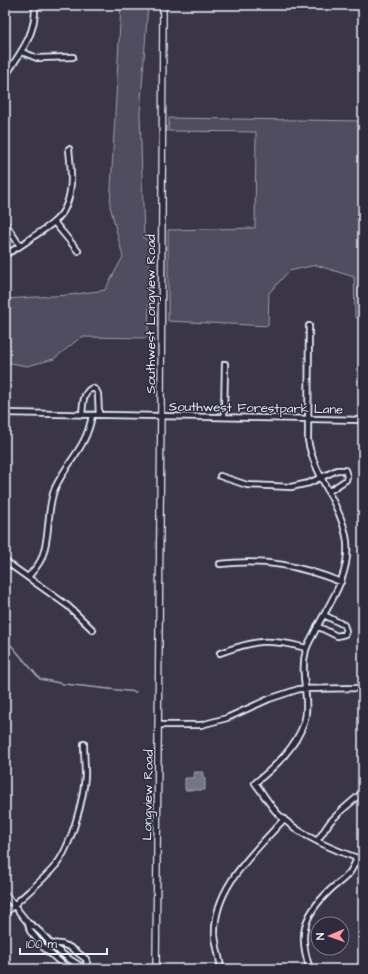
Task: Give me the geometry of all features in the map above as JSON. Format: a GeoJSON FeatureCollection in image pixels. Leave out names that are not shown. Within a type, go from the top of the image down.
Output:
{"type":"FeatureCollection","features":[{"type":"Feature","properties":{"kind":"street"},"geometry":{"type":"LineString","coordinates":[[5,77],[22,52],[34,26],[35,5]]}},
{"type":"Feature","properties":{"kind":"street","name":"Southwest Longview Road"},"geometry":{"type":"LineString","coordinates":[[159,622],[163,5]]}},
{"type":"Feature","properties":{"kind":"street"},"geometry":{"type":"LineString","coordinates":[[22,52],[36,58],[73,57]]}},
{"type":"Feature","properties":{"kind":"street"},"geometry":{"type":"LineString","coordinates":[[5,254],[20,246],[54,222],[64,210],[70,191],[70,149]]}},
{"type":"Feature","properties":{"kind":"street"},"geometry":{"type":"LineString","coordinates":[[54,222],[78,251]]}},
{"type":"Feature","properties":{"kind":"street"},"geometry":{"type":"LineString","coordinates":[[5,223],[20,246]]}},
{"type":"Feature","properties":{"kind":"street"},"geometry":{"type":"LineString","coordinates":[[309,326],[307,433],[309,449],[320,477],[340,517],[347,541],[346,565],[341,582],[306,648],[303,664],[306,706],[304,722],[296,739],[284,756],[271,770],[255,783],[279,815],[303,833],[336,851],[363,860]]}},
{"type":"Feature","properties":{"kind":"street"},"geometry":{"type":"LineString","coordinates":[[224,417],[225,364]]}},
{"type":"Feature","properties":{"kind":"street"},"geometry":{"type":"LineString","coordinates":[[82,415],[84,396],[87,390],[92,388],[96,390],[98,394],[99,415]]}},
{"type":"Feature","properties":{"kind":"street","name":"Southwest Forestpark Lane"},"geometry":{"type":"LineString","coordinates":[[5,413],[363,420]]}},
{"type":"Feature","properties":{"kind":"street"},"geometry":{"type":"LineString","coordinates":[[28,577],[42,559],[47,541],[51,505],[55,489],[84,444],[90,428],[92,415]]}},
{"type":"Feature","properties":{"kind":"street"},"geometry":{"type":"LineString","coordinates":[[220,476],[247,485],[292,487],[305,484],[337,470],[345,470],[347,476],[346,480],[328,492]]}},
{"type":"Feature","properties":{"kind":"street"},"geometry":{"type":"LineString","coordinates":[[5,561],[68,606],[93,630]]}},
{"type":"Feature","properties":{"kind":"street"},"geometry":{"type":"LineString","coordinates":[[220,564],[252,562],[286,565],[312,571],[341,582]]}},
{"type":"Feature","properties":{"kind":"street"},"geometry":{"type":"LineString","coordinates":[[318,626],[337,636],[345,634],[346,631],[344,625],[324,615]]}},
{"type":"Feature","properties":{"kind":"street","name":"Longview Road"},"geometry":{"type":"LineString","coordinates":[[156,969],[159,622]]}},
{"type":"Feature","properties":{"kind":"street"},"geometry":{"type":"LineString","coordinates":[[220,653],[244,644],[265,641],[290,644],[306,648]]}},
{"type":"Feature","properties":{"kind":"street"},"geometry":{"type":"LineString","coordinates":[[159,725],[201,725],[228,718],[268,698],[299,689],[363,688]]}},
{"type":"Feature","properties":{"kind":"street"},"geometry":{"type":"LineString","coordinates":[[5,914],[14,904],[41,881],[57,863],[69,840],[75,827],[85,776],[84,744]]}},
{"type":"Feature","properties":{"kind":"street"},"geometry":{"type":"LineString","coordinates":[[317,841],[330,822],[363,792]]}},
{"type":"Feature","properties":{"kind":"street"},"geometry":{"type":"LineString","coordinates":[[221,969],[215,935],[216,921],[222,896],[232,878],[284,819]]}},
{"type":"Feature","properties":{"kind":"street"},"geometry":{"type":"LineString","coordinates":[[310,969],[304,946],[306,923],[310,912],[329,891],[345,878],[350,872],[357,858]]}},
{"type":"Feature","properties":{"kind":"street"},"geometry":{"type":"LineString","coordinates":[[5,894],[28,923],[30,931],[44,948],[68,969]]}},
{"type":"Feature","properties":{"kind":"street"},"geometry":{"type":"LineString","coordinates":[[28,923],[35,926],[51,944],[68,958],[85,969],[87,962],[86,959],[74,950],[62,943],[51,944]]}},
{"type":"Feature","properties":{"kind":"shaded area"},"geometry":{"type":"Polygon","coordinates":[[[121,5],[148,5],[140,113],[144,238],[150,242],[148,338],[81,337],[54,359],[27,366],[5,362],[5,299],[69,295],[105,290],[123,257],[110,206],[121,5]]]}},
{"type":"Feature","properties":{"kind":"shaded area"},"geometry":{"type":"Polygon","coordinates":[[[169,118],[363,121],[363,318],[355,317],[354,277],[316,265],[289,271],[269,293],[268,326],[168,321],[168,230],[255,228],[256,132],[168,131],[169,118]]]}},
{"type":"Feature","properties":{"kind":"water"},"geometry":{"type":"Polygon","coordinates":[[[194,772],[203,772],[203,778],[205,778],[205,790],[185,790],[185,778],[194,778],[194,772]]]}},
{"type":"Feature","properties":{"kind":"waterway"},"geometry":{"type":"LineString","coordinates":[[5,638],[40,679],[64,684],[136,692]]}}]}
